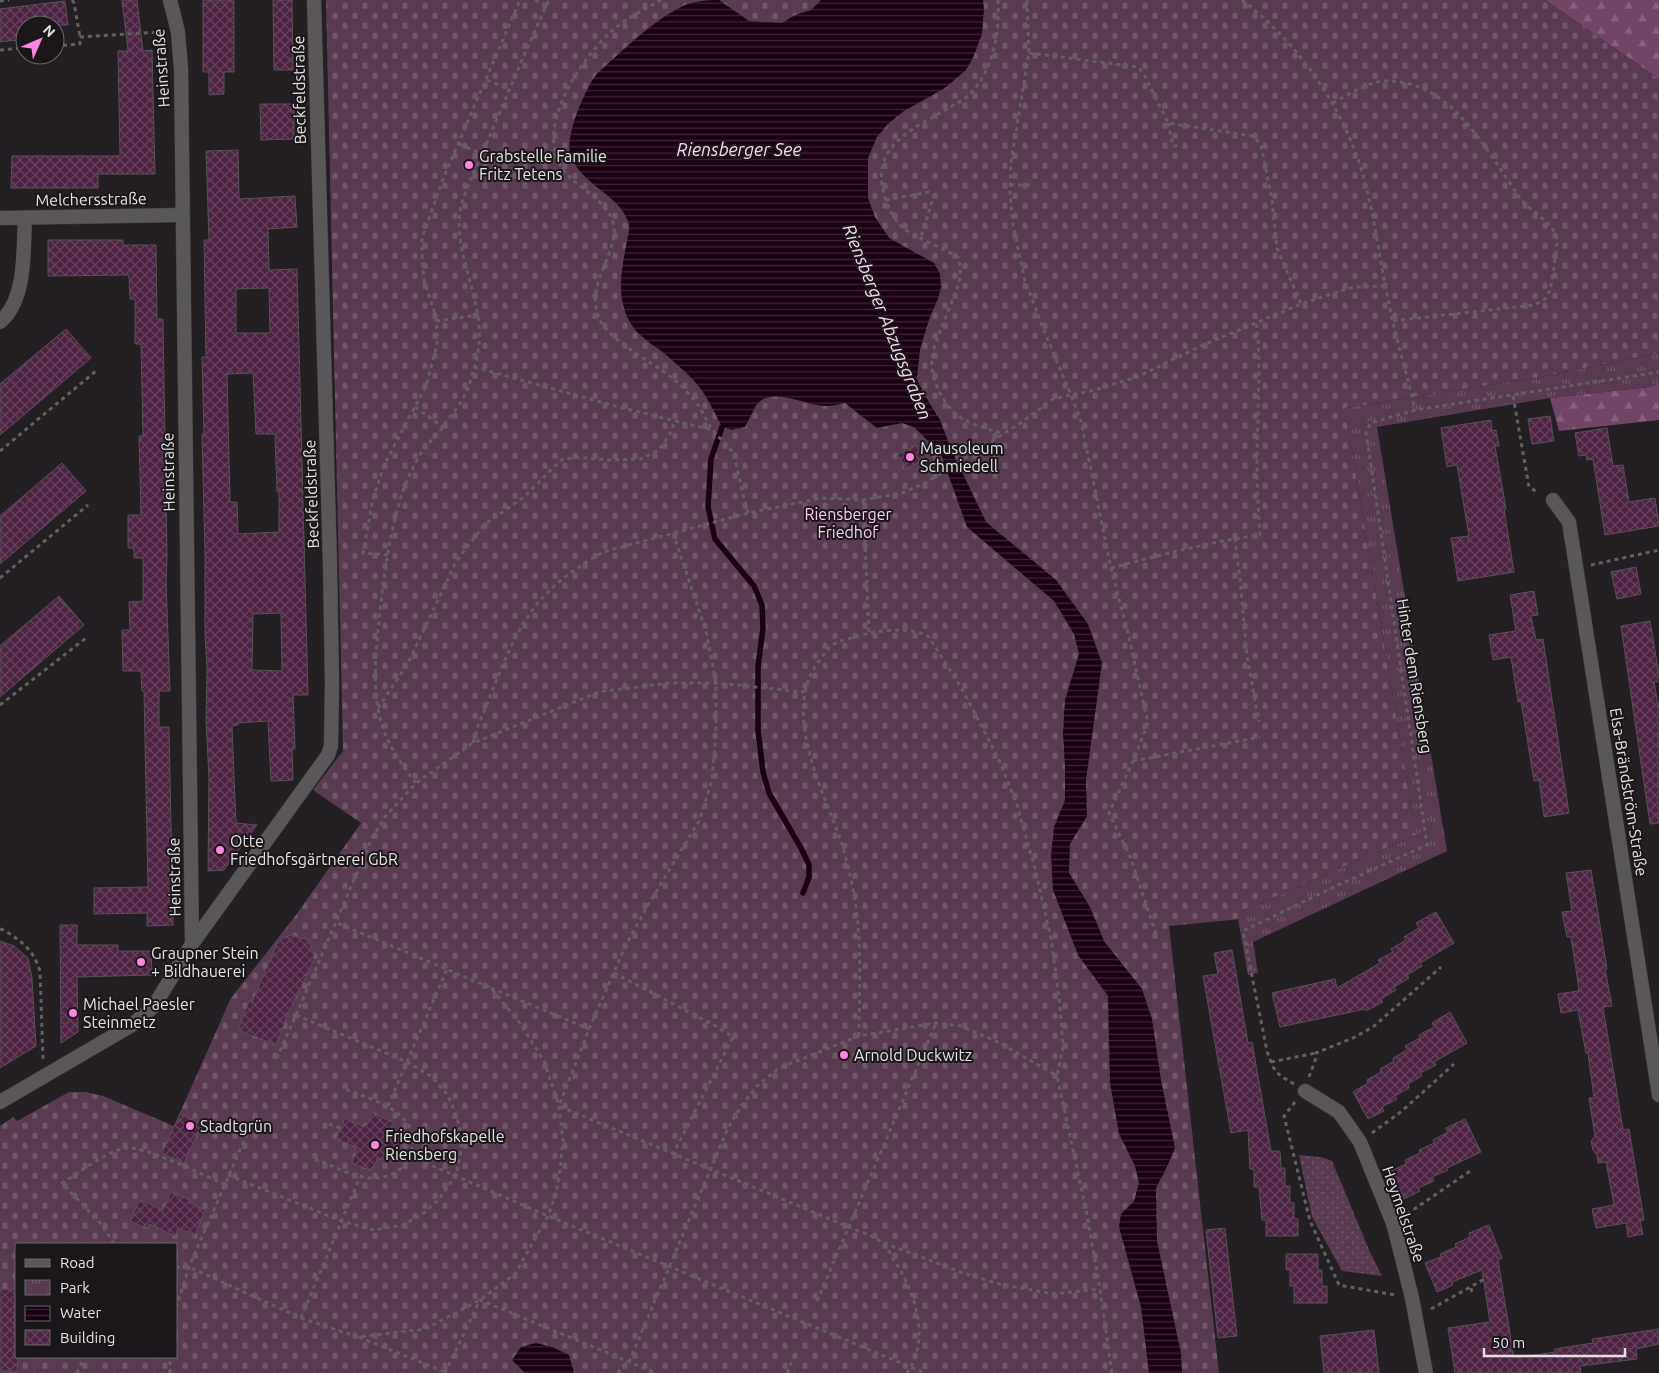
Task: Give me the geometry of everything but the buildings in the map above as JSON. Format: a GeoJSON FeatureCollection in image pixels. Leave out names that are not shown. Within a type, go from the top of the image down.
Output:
{"type":"FeatureCollection","features":[{"type":"Feature","properties":{"kind":"street","name":"Heinstraße"},"geometry":{"type":"LineString","coordinates":[[170,0],[178,32],[181,69],[192,944]]}},
{"type":"Feature","properties":{"kind":"street","name":"Beckfeldstraße"},"geometry":{"type":"LineString","coordinates":[[0,1102],[132,1025],[154,1006],[192,944],[328,756],[331,746],[330,575],[314,0]]}},
{"type":"Feature","properties":{"kind":"street","name":"Melchersstraße"},"geometry":{"type":"LineString","coordinates":[[0,218],[182,215]]}},
{"type":"Feature","properties":{"kind":"street"},"geometry":{"type":"LineString","coordinates":[[0,322],[6,317],[21,287],[25,218]]}},
{"type":"Feature","properties":{"kind":"street","name":"Elsa-Brändström-Straße"},"geometry":{"type":"LineString","coordinates":[[1553,500],[1569,522],[1659,1095]]}},
{"type":"Feature","properties":{"kind":"street","name":"Heymelstraße"},"geometry":{"type":"LineString","coordinates":[[1305,1091],[1338,1112],[1360,1142],[1393,1223],[1412,1298],[1426,1373]]}},
{"type":"Feature","properties":{"kind":"path"},"geometry":{"type":"LineString","coordinates":[[0,1],[9,0]]}},
{"type":"Feature","properties":{"kind":"path"},"geometry":{"type":"LineString","coordinates":[[65,45],[80,44],[72,0]]}},
{"type":"Feature","properties":{"kind":"path"},"geometry":{"type":"LineString","coordinates":[[388,555],[362,553],[373,499],[384,466],[426,386],[437,345],[436,322],[424,280],[422,238],[443,179],[520,0]]}},
{"type":"Feature","properties":{"kind":"path"},"geometry":{"type":"LineString","coordinates":[[535,0],[547,5]]}},
{"type":"Feature","properties":{"kind":"path"},"geometry":{"type":"LineString","coordinates":[[416,783],[398,761],[384,731],[378,708],[376,669],[378,637],[388,555],[395,520],[408,477],[416,460],[443,427],[467,391],[474,367],[479,342],[479,316],[464,257],[459,225],[462,204],[509,89],[549,0]]}},
{"type":"Feature","properties":{"kind":"path"},"geometry":{"type":"LineString","coordinates":[[661,0],[614,30],[573,78],[553,131],[556,154],[564,171],[607,210],[614,227],[611,246],[599,276],[596,304],[602,322],[617,338],[674,379],[699,406],[712,430],[733,453],[748,513]]}},
{"type":"Feature","properties":{"kind":"path"},"geometry":{"type":"LineString","coordinates":[[998,0],[999,15],[996,41],[990,62],[982,77],[968,96],[936,117],[916,126],[900,138],[886,155],[880,172],[883,194],[901,226],[958,257],[962,270],[958,287],[940,332],[932,359],[935,379],[945,403],[961,418],[1001,434]]}},
{"type":"Feature","properties":{"kind":"path"},"geometry":{"type":"LineString","coordinates":[[1027,0],[1029,53],[1011,162],[1010,185],[1013,224],[1025,281],[1081,421],[1111,568],[1148,723],[1109,813],[1131,859],[1156,934]]}},
{"type":"Feature","properties":{"kind":"path"},"geometry":{"type":"LineString","coordinates":[[1242,0],[1263,16],[1300,54],[1333,103],[1356,153],[1367,190],[1392,321],[1415,410]]}},
{"type":"Feature","properties":{"kind":"path"},"geometry":{"type":"LineString","coordinates":[[80,38],[178,32]]}},
{"type":"Feature","properties":{"kind":"path"},"geometry":{"type":"LineString","coordinates":[[0,50],[15,49]]}},
{"type":"Feature","properties":{"kind":"path"},"geometry":{"type":"LineString","coordinates":[[1029,53],[1138,67],[1144,74],[1168,124],[1173,146],[1181,145]]}},
{"type":"Feature","properties":{"kind":"path"},"geometry":{"type":"LineString","coordinates":[[486,80],[509,89]]}},
{"type":"Feature","properties":{"kind":"path"},"geometry":{"type":"LineString","coordinates":[[1333,103],[1362,87],[1384,81],[1405,83],[1428,92],[1448,104],[1468,124],[1522,201],[1548,223],[1557,240],[1550,291],[1544,300],[1534,305],[1392,321]]}},
{"type":"Feature","properties":{"kind":"path"},"geometry":{"type":"LineString","coordinates":[[1168,124],[1253,136],[1261,145],[1272,200],[1277,248],[1301,304]]}},
{"type":"Feature","properties":{"kind":"path"},"geometry":{"type":"LineString","coordinates":[[459,144],[482,154]]}},
{"type":"Feature","properties":{"kind":"path"},"geometry":{"type":"LineString","coordinates":[[1010,185],[1033,185]]}},
{"type":"Feature","properties":{"kind":"path"},"geometry":{"type":"LineString","coordinates":[[886,200],[929,192],[934,195],[921,237]]}},
{"type":"Feature","properties":{"kind":"path"},"geometry":{"type":"LineString","coordinates":[[473,743],[478,726],[519,631],[535,607],[558,582],[581,564],[603,552],[722,519],[822,498],[864,500],[902,493],[925,483],[946,470],[1022,422],[1053,399],[1095,390],[1136,377],[1203,345],[1301,304],[1353,287],[1385,286]]}},
{"type":"Feature","properties":{"kind":"path"},"geometry":{"type":"LineString","coordinates":[[436,322],[479,316]]}},
{"type":"Feature","properties":{"kind":"path"},"geometry":{"type":"LineString","coordinates":[[1111,568],[1235,538],[1260,535],[1256,475],[1259,341],[1256,322]]}},
{"type":"Feature","properties":{"kind":"path"},"geometry":{"type":"LineString","coordinates":[[474,367],[712,430]]}},
{"type":"Feature","properties":{"kind":"path"},"geometry":{"type":"LineString","coordinates":[[0,451],[96,371]]}},
{"type":"Feature","properties":{"kind":"path","name":"Hinter dem Riensberg"},"geometry":{"type":"LineString","coordinates":[[1305,1091],[1275,1072],[1271,1062],[1243,931],[1427,845],[1366,432],[1370,423],[1415,410],[1659,372]]}},
{"type":"Feature","properties":{"kind":"path"},"geometry":{"type":"LineString","coordinates":[[1514,396],[1529,487],[1553,500]]}},
{"type":"Feature","properties":{"kind":"path"},"geometry":{"type":"LineString","coordinates":[[415,407],[443,427]]}},
{"type":"Feature","properties":{"kind":"path"},"geometry":{"type":"LineString","coordinates":[[378,708],[407,666],[456,562],[484,526],[524,497],[561,460],[576,457],[607,460],[641,459],[659,450],[669,436],[675,421]]}},
{"type":"Feature","properties":{"kind":"path"},"geometry":{"type":"LineString","coordinates":[[864,500],[869,632]]}},
{"type":"Feature","properties":{"kind":"path"},"geometry":{"type":"LineString","coordinates":[[0,578],[88,505]]}},
{"type":"Feature","properties":{"kind":"path"},"geometry":{"type":"LineString","coordinates":[[559,1106],[589,1029],[626,945],[699,821],[712,780],[716,732],[716,683],[706,631],[673,532]]}},
{"type":"Feature","properties":{"kind":"path"},"geometry":{"type":"LineString","coordinates":[[1235,538],[1247,656],[1259,722]]}},
{"type":"Feature","properties":{"kind":"path"},"geometry":{"type":"LineString","coordinates":[[1576,568],[1659,550]]}},
{"type":"Feature","properties":{"kind":"path"},"geometry":{"type":"LineString","coordinates":[[860,1036],[859,964],[855,900],[842,846],[804,738],[804,692],[814,668],[832,644],[869,632],[913,631],[922,633],[929,638],[962,689],[999,760],[1017,805],[1035,869],[1051,938],[1060,1006],[1062,1047],[1057,1076],[1087,1215],[1112,1373]]}},
{"type":"Feature","properties":{"kind":"path"},"geometry":{"type":"LineString","coordinates":[[0,705],[86,638]]}},
{"type":"Feature","properties":{"kind":"path"},"geometry":{"type":"LineString","coordinates":[[276,1060],[372,838],[385,817],[416,783],[473,743],[599,692],[669,683],[716,683],[804,692]]}},
{"type":"Feature","properties":{"kind":"path"},"geometry":{"type":"LineString","coordinates":[[1133,761],[1260,737]]}},
{"type":"Feature","properties":{"kind":"path"},"geometry":{"type":"LineString","coordinates":[[335,922],[589,1029]]}},
{"type":"Feature","properties":{"kind":"path"},"geometry":{"type":"LineString","coordinates":[[0,929],[23,943],[36,958],[38,964],[40,971],[44,1077]]}},
{"type":"Feature","properties":{"kind":"path"},"geometry":{"type":"LineString","coordinates":[[1271,1062],[1316,1053],[1353,1038],[1372,1027],[1441,966]]}},
{"type":"Feature","properties":{"kind":"path"},"geometry":{"type":"LineString","coordinates":[[388,1106],[447,969]]}},
{"type":"Feature","properties":{"kind":"path"},"geometry":{"type":"LineString","coordinates":[[614,973],[714,1024],[733,1037],[673,1154]]}},
{"type":"Feature","properties":{"kind":"path"},"geometry":{"type":"LineString","coordinates":[[358,1337],[425,1329],[480,1300],[515,1274],[548,1216],[556,1194],[563,1141],[559,1106],[544,1061],[519,1022],[491,988]]}},
{"type":"Feature","properties":{"kind":"path"},"geometry":{"type":"LineString","coordinates":[[228,1175],[341,1221],[374,1230],[402,1225],[424,1213],[440,1198],[456,1175],[461,1150],[456,1114],[447,1094],[430,1076],[407,1062],[296,1015]]}},
{"type":"Feature","properties":{"kind":"path"},"geometry":{"type":"LineString","coordinates":[[618,1373],[621,1367],[629,1362],[728,1128],[741,1106],[757,1086],[779,1068],[860,1036],[936,1023],[961,1026],[1000,1043],[1057,1076]]}},
{"type":"Feature","properties":{"kind":"path"},"geometry":{"type":"LineString","coordinates":[[817,1301],[936,1023]]}},
{"type":"Feature","properties":{"kind":"path"},"geometry":{"type":"LineString","coordinates":[[1316,1053],[1305,1091],[1284,1116],[1310,1221],[1339,1285],[1412,1298],[1432,1309],[1488,1278]]}},
{"type":"Feature","properties":{"kind":"path"},"geometry":{"type":"LineString","coordinates":[[1360,1142],[1402,1111],[1454,1064]]}},
{"type":"Feature","properties":{"kind":"path"},"geometry":{"type":"LineString","coordinates":[[314,1159],[360,1177],[386,1177],[406,1164],[414,1147],[413,1136],[408,1124],[398,1113],[388,1106],[345,1089]]}},
{"type":"Feature","properties":{"kind":"path"},"geometry":{"type":"LineString","coordinates":[[559,1106],[884,1243],[963,1273],[1000,1284],[1053,1294],[1100,1289]]}},
{"type":"Feature","properties":{"kind":"path"},"geometry":{"type":"LineString","coordinates":[[330,1124],[341,1128]]}},
{"type":"Feature","properties":{"kind":"path"},"geometry":{"type":"LineString","coordinates":[[178,1302],[189,1267],[247,1134]]}},
{"type":"Feature","properties":{"kind":"path"},"geometry":{"type":"LineString","coordinates":[[113,1243],[102,1225],[62,1183],[113,1152],[128,1148],[144,1150],[224,1184]]}},
{"type":"Feature","properties":{"kind":"path"},"geometry":{"type":"LineString","coordinates":[[410,1156],[548,1216],[925,1373]]}},
{"type":"Feature","properties":{"kind":"path"},"geometry":{"type":"LineString","coordinates":[[1393,1223],[1473,1170]]}},
{"type":"Feature","properties":{"kind":"path"},"geometry":{"type":"LineString","coordinates":[[301,1318],[360,1177]]}},
{"type":"Feature","properties":{"kind":"path"},"geometry":{"type":"LineString","coordinates":[[884,1243],[910,1288],[918,1314],[918,1341],[911,1367],[907,1373]]}},
{"type":"Feature","properties":{"kind":"path"},"geometry":{"type":"LineString","coordinates":[[178,1267],[189,1267],[301,1318],[358,1337],[445,1373],[480,1300]]}},
{"type":"Feature","properties":{"kind":"path"},"geometry":{"type":"LineString","coordinates":[[1472,1288],[1472,1294]]}},
{"type":"Feature","properties":{"kind":"path"},"geometry":{"type":"LineString","coordinates":[[480,1300],[656,1373]]}},
{"type":"Feature","properties":{"kind":"path"},"geometry":{"type":"LineString","coordinates":[[787,1373],[796,1351]]}},
{"type":"Feature","properties":{"kind":"path"},"geometry":{"type":"LineString","coordinates":[[78,1373],[84,1358]]}},
{"type":"Feature","properties":{"kind":"path"},"geometry":{"type":"LineString","coordinates":[[170,1358],[170,1373]]}},
{"type":"Feature","properties":{"kind":"green space","name":"Riensberger Friedhof"},"geometry":{"type":"Polygon","coordinates":[[[326,0],[1545,0],[1659,79],[1659,353],[1541,377],[1345,408],[1416,835],[1241,912],[1241,919],[1169,926],[1219,1373],[0,1373],[0,1126],[13,1117],[17,1121],[69,1092],[86,1092],[103,1096],[174,1126],[231,998],[296,915],[361,823],[313,790],[343,751],[326,0]]]}},
{"type":"Feature","properties":{"kind":"green space"},"geometry":{"type":"Polygon","coordinates":[[[1545,0],[1659,0],[1659,79],[1545,0]]]}},
{"type":"Feature","properties":{"kind":"green space"},"geometry":{"type":"Polygon","coordinates":[[[1659,353],[1659,384],[1649,387],[1550,398],[1377,427],[1447,851],[1253,942],[1258,973],[1248,975],[1238,919],[1241,919],[1241,912],[1416,835],[1345,408],[1541,377],[1659,353]]]}},
{"type":"Feature","properties":{"kind":"green space"},"geometry":{"type":"Polygon","coordinates":[[[1659,384],[1659,420],[1559,431],[1550,398],[1649,387],[1659,384]]]}},
{"type":"Feature","properties":{"kind":"green space"},"geometry":{"type":"Polygon","coordinates":[[[1299,1155],[1321,1157],[1332,1161],[1382,1276],[1342,1271],[1312,1217],[1299,1155]]]}},
{"type":"Feature","properties":{"kind":"water","name":"Riensberger See"},"geometry":{"type":"Polygon","coordinates":[[[719,0],[749,21],[782,23],[795,15],[811,10],[821,0],[983,0],[982,34],[973,58],[966,70],[945,88],[904,111],[888,124],[877,137],[868,158],[868,198],[875,217],[889,238],[934,263],[940,274],[941,287],[920,349],[917,380],[940,420],[951,449],[986,522],[1056,580],[1088,624],[1102,663],[1086,780],[1087,816],[1070,844],[1069,873],[1090,907],[1104,941],[1142,989],[1152,1019],[1161,1080],[1175,1148],[1156,1188],[1157,1241],[1181,1353],[1182,1373],[1149,1373],[1141,1307],[1119,1227],[1121,1214],[1134,1201],[1139,1183],[1135,1166],[1119,1134],[1110,1083],[1108,996],[1078,955],[1053,890],[1051,855],[1054,827],[1065,800],[1063,732],[1065,700],[1079,654],[1074,634],[1054,601],[967,527],[941,454],[914,427],[902,423],[877,428],[845,403],[826,406],[790,398],[772,397],[758,403],[745,427],[732,430],[722,427],[706,397],[694,381],[668,356],[640,335],[626,315],[621,286],[629,224],[617,204],[581,173],[574,163],[570,152],[571,134],[577,112],[598,73],[647,29],[675,10],[693,3],[719,0]]]}},
{"type":"Feature","properties":{"kind":"water"},"geometry":{"type":"Polygon","coordinates":[[[536,1343],[552,1347],[569,1355],[574,1373],[525,1373],[512,1360],[521,1347],[536,1343]]]}},
{"type":"Feature","properties":{"kind":"waterway"},"geometry":{"type":"LineString","coordinates":[[722,427],[711,459],[708,507],[715,539],[754,586],[762,605],[763,628],[758,667],[758,730],[763,772],[769,793],[809,865],[809,877],[803,893]]}},
{"type":"Feature","properties":{"kind":"place","name":"Grabstelle Familie Fritz Tetens"},"geometry":{"type":"Point","coordinates":[469,165]}},
{"type":"Feature","properties":{"kind":"place","name":"Mausoleum Schmiedell"},"geometry":{"type":"Point","coordinates":[910,457]}},
{"type":"Feature","properties":{"kind":"place","name":"Otte Friedhofsgärtnerei GbR"},"geometry":{"type":"Point","coordinates":[220,850]}},
{"type":"Feature","properties":{"kind":"place","name":"Graupner Stein + Bildhauerei"},"geometry":{"type":"Point","coordinates":[141,962]}},
{"type":"Feature","properties":{"kind":"place","name":"Michael Paesler Steinmetz"},"geometry":{"type":"Point","coordinates":[73,1013]}},
{"type":"Feature","properties":{"kind":"place","name":"Arnold Duckwitz"},"geometry":{"type":"Point","coordinates":[844,1055]}},
{"type":"Feature","properties":{"kind":"place","name":"Stadtgrün"},"geometry":{"type":"Point","coordinates":[190,1126]}},
{"type":"Feature","properties":{"kind":"place","name":"Friedhofskapelle Riensberg"},"geometry":{"type":"Point","coordinates":[375,1145]}},
{"type":"Feature","properties":{"kind":"water label","name":"Riensberger Abzugsgraben"},"geometry":{"type":"Point","coordinates":[887,322]}}]}
